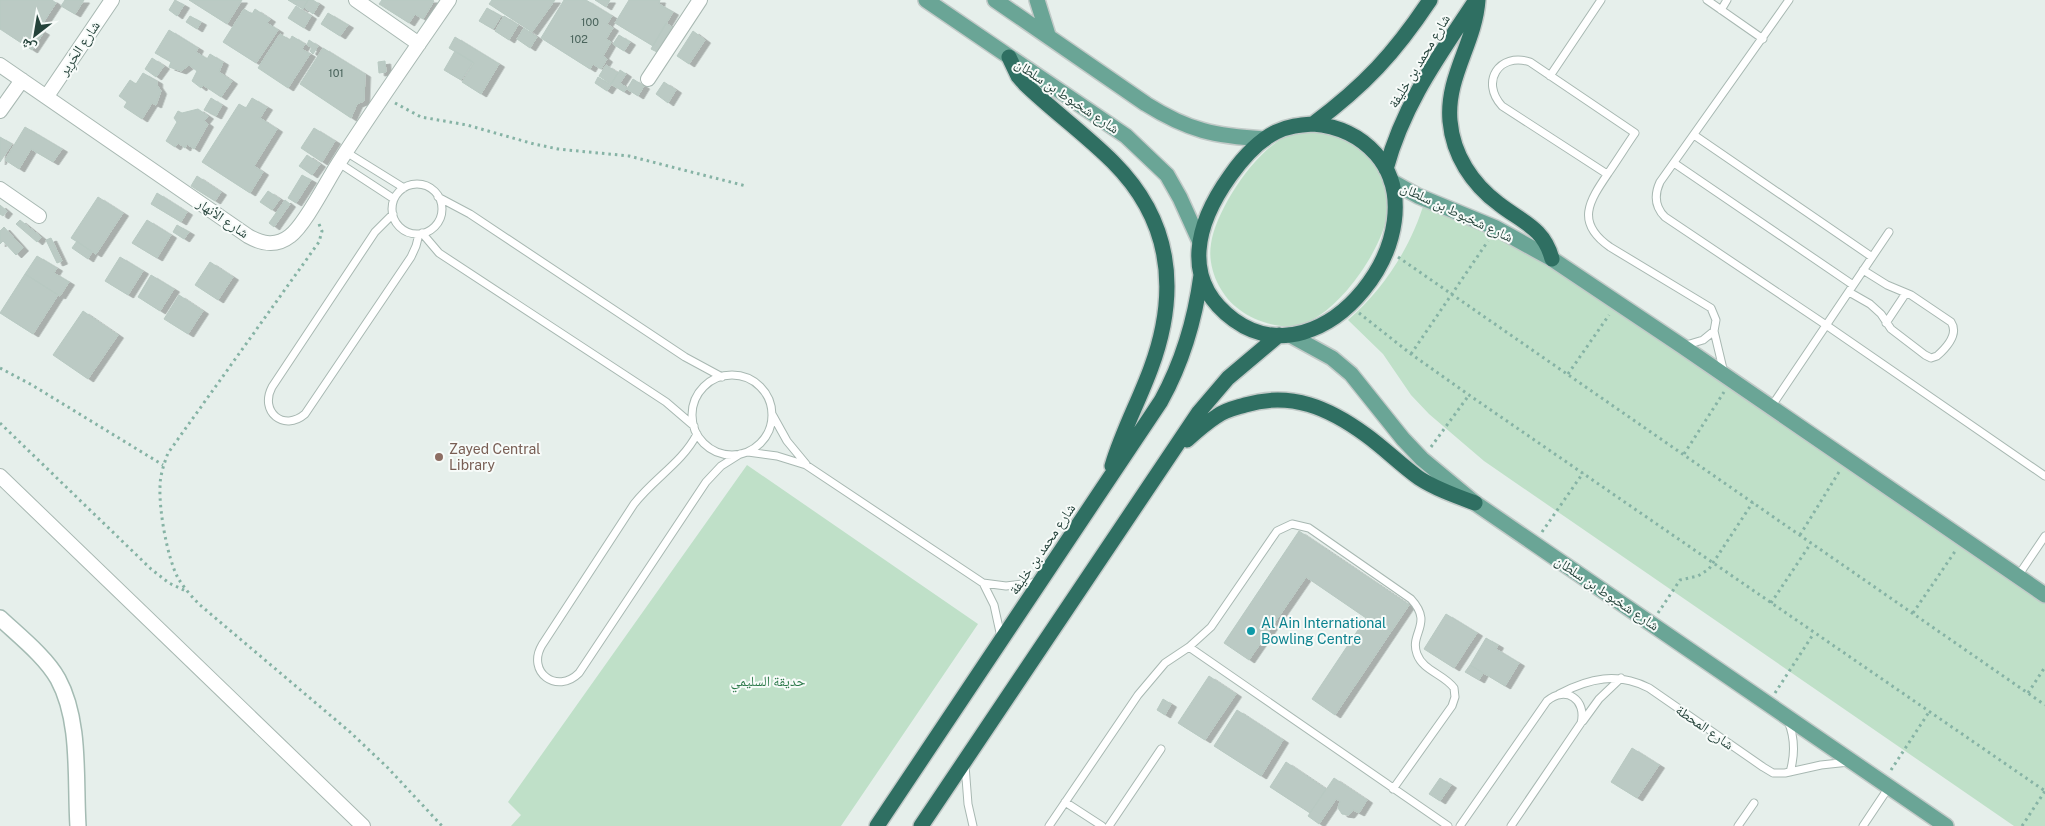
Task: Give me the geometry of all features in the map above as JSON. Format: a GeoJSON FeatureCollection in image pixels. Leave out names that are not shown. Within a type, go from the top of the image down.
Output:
{"type":"FeatureCollection","features":[{"type":"Feature","properties":{"kind":"highway","name":"شارع محمد بن خليفة"},"geometry":{"type":"LineString","coordinates":[[1313,124],[1345,100],[1378,69],[1407,35],[1430,0]]}},
{"type":"Feature","properties":{"kind":"highway"},"geometry":{"type":"LineString","coordinates":[[1477,0],[1471,38],[1451,92],[1452,134],[1462,161],[1478,185],[1499,204],[1536,230],[1547,243],[1552,259]]}},
{"type":"Feature","properties":{"kind":"highway","name":"شارع محمد بن خليفة"},"geometry":{"type":"LineString","coordinates":[[1389,175],[1398,132],[1411,102],[1477,0]]}},
{"type":"Feature","properties":{"kind":"highway"},"geometry":{"type":"LineString","coordinates":[[1009,57],[1018,76],[1025,84],[1112,162],[1127,178],[1140,196],[1156,227],[1166,261],[1167,309],[1162,334],[1151,368],[1118,444],[1107,481]]}},
{"type":"Feature","properties":{"kind":"highway"},"geometry":{"type":"LineString","coordinates":[[1313,124],[1326,125],[1351,133],[1371,148],[1389,175],[1395,206],[1386,249],[1370,281],[1349,305],[1324,325],[1302,333],[1285,335],[1256,331],[1235,321],[1226,314],[1211,296],[1198,264],[1199,240],[1209,211],[1224,184],[1243,160],[1265,139],[1288,127],[1313,124]]}},
{"type":"Feature","properties":{"kind":"highway","name":"شارع محمد بن خليفة"},"geometry":{"type":"LineString","coordinates":[[877,826],[1161,401],[1186,347],[1194,319],[1201,275]]}},
{"type":"Feature","properties":{"kind":"highway"},"geometry":{"type":"LineString","coordinates":[[921,826],[1213,394],[1244,363],[1285,335]]}},
{"type":"Feature","properties":{"kind":"highway"},"geometry":{"type":"LineString","coordinates":[[1168,458],[1204,424],[1228,410],[1267,400],[1289,400],[1311,404],[1332,414],[1365,434],[1420,478],[1448,493],[1475,503]]}},
{"type":"Feature","properties":{"kind":"main road","name":"شارع شخبوط بن سلطان"},"geometry":{"type":"LineString","coordinates":[[926,0],[1126,136],[1167,175],[1180,198],[1199,240]]}},
{"type":"Feature","properties":{"kind":"main road"},"geometry":{"type":"LineString","coordinates":[[995,0],[1169,118],[1198,130],[1232,137],[1265,139]]}},
{"type":"Feature","properties":{"kind":"main road"},"geometry":{"type":"LineString","coordinates":[[1037,0],[1048,35]]}},
{"type":"Feature","properties":{"kind":"main road","name":"شارع شخبوط بن سلطان"},"geometry":{"type":"LineString","coordinates":[[1389,175],[1418,196],[1496,228],[1552,259],[2045,595]]}},
{"type":"Feature","properties":{"kind":"main road","name":"شارع شخبوط بن سلطان"},"geometry":{"type":"LineString","coordinates":[[1285,335],[1332,358],[1351,374],[1403,439],[1422,459],[1475,503],[1946,826]]}},
{"type":"Feature","properties":{"kind":"street","name":"شارع الحَرِير"},"geometry":{"type":"LineString","coordinates":[[47,96],[112,0]]}},
{"type":"Feature","properties":{"kind":"street"},"geometry":{"type":"LineString","coordinates":[[356,0],[419,44]]}},
{"type":"Feature","properties":{"kind":"street","name":"شارع الأنهار"},"geometry":{"type":"LineString","coordinates":[[0,65],[260,242],[272,244],[283,241],[292,235],[449,0]]}},
{"type":"Feature","properties":{"kind":"street"},"geometry":{"type":"LineString","coordinates":[[648,79],[700,0]]}},
{"type":"Feature","properties":{"kind":"street"},"geometry":{"type":"LineString","coordinates":[[0,111],[22,80]]}},
{"type":"Feature","properties":{"kind":"street"},"geometry":{"type":"LineString","coordinates":[[0,189],[39,216]]}},
{"type":"Feature","properties":{"kind":"street"},"geometry":{"type":"LineString","coordinates":[[0,476],[363,826]]}},
{"type":"Feature","properties":{"kind":"street"},"geometry":{"type":"LineString","coordinates":[[0,618],[37,654],[57,677],[68,701],[73,725],[78,826]]}},
{"type":"Feature","properties":{"kind":"lane"},"geometry":{"type":"LineString","coordinates":[[1550,76],[1600,0]]}},
{"type":"Feature","properties":{"kind":"lane"},"geometry":{"type":"LineString","coordinates":[[1707,0],[1763,39]]}},
{"type":"Feature","properties":{"kind":"lane"},"geometry":{"type":"LineString","coordinates":[[1721,10],[1727,0]]}},
{"type":"Feature","properties":{"kind":"lane"},"geometry":{"type":"LineString","coordinates":[[1789,0],[1657,189],[1657,204],[1660,212],[1826,324],[2045,476]]}},
{"type":"Feature","properties":{"kind":"lane"},"geometry":{"type":"LineString","coordinates":[[1607,174],[1502,106],[1493,94],[1492,79],[1495,72],[1506,62],[1522,59],[1530,62],[1635,133],[1590,202],[1590,220],[1597,236],[1610,247],[1706,304],[1714,313],[1716,320],[1714,332],[1728,378]]}},
{"type":"Feature","properties":{"kind":"lane"},"geometry":{"type":"LineString","coordinates":[[1694,135],[1872,257]]}},
{"type":"Feature","properties":{"kind":"lane"},"geometry":{"type":"LineString","coordinates":[[342,158],[404,188]]}},
{"type":"Feature","properties":{"kind":"lane"},"geometry":{"type":"LineString","coordinates":[[342,158],[394,199]]}},
{"type":"Feature","properties":{"kind":"lane"},"geometry":{"type":"LineString","coordinates":[[1674,163],[1853,285]]}},
{"type":"Feature","properties":{"kind":"lane"},"geometry":{"type":"LineString","coordinates":[[438,197],[441,212],[435,226],[420,234],[411,257],[305,414],[300,418],[288,421],[276,416],[271,412],[267,400],[272,387],[375,232],[392,214],[394,199],[404,188],[419,185],[426,187],[438,197],[470,214],[685,357],[722,376]]}},
{"type":"Feature","properties":{"kind":"lane"},"geometry":{"type":"LineString","coordinates":[[392,214],[399,227],[405,231],[420,234],[439,253],[676,409],[694,426]]}},
{"type":"Feature","properties":{"kind":"lane"},"geometry":{"type":"LineString","coordinates":[[1771,407],[1889,232]]}},
{"type":"Feature","properties":{"kind":"lane"},"geometry":{"type":"LineString","coordinates":[[1849,292],[1870,304],[1881,314],[1896,334],[1931,358],[1939,354],[1954,335],[1954,328],[1951,322],[1906,292],[1887,285],[1863,270]]}},
{"type":"Feature","properties":{"kind":"lane"},"geometry":{"type":"LineString","coordinates":[[1886,323],[1906,292]]}},
{"type":"Feature","properties":{"kind":"lane"},"geometry":{"type":"LineString","coordinates":[[1682,346],[1703,340],[1714,332]]}},
{"type":"Feature","properties":{"kind":"lane"},"geometry":{"type":"LineString","coordinates":[[722,376],[740,376],[756,383],[764,392],[770,402],[772,414],[766,436],[758,446],[748,452],[731,455],[715,451],[708,446],[697,434],[692,414],[698,396],[710,382],[722,376]]}},
{"type":"Feature","properties":{"kind":"lane"},"geometry":{"type":"LineString","coordinates":[[772,414],[787,441],[806,465]]}},
{"type":"Feature","properties":{"kind":"lane"},"geometry":{"type":"LineString","coordinates":[[697,434],[685,454],[650,485],[634,504],[542,645],[537,662],[542,674],[546,678],[564,682],[579,673],[706,482],[721,466],[740,454]]}},
{"type":"Feature","properties":{"kind":"lane"},"geometry":{"type":"LineString","coordinates":[[748,452],[777,456],[806,465],[983,583],[1006,586],[1040,581]]}},
{"type":"Feature","properties":{"kind":"lane"},"geometry":{"type":"LineString","coordinates":[[1049,826],[1148,682],[1165,663],[1189,647],[1211,627],[1277,531],[1292,524],[1304,526],[1314,531],[1415,604],[1421,617],[1415,646],[1418,656],[1424,665],[1454,688],[1455,697],[1452,706],[1392,789]]}},
{"type":"Feature","properties":{"kind":"lane"},"geometry":{"type":"LineString","coordinates":[[2018,576],[2045,536]]}},
{"type":"Feature","properties":{"kind":"lane"},"geometry":{"type":"LineString","coordinates":[[983,583],[994,604],[1001,640]]}},
{"type":"Feature","properties":{"kind":"lane"},"geometry":{"type":"LineString","coordinates":[[1189,647],[1448,826]]}},
{"type":"Feature","properties":{"kind":"lane"},"geometry":{"type":"LineString","coordinates":[[1511,826],[1581,723],[1599,699],[1621,678]]}},
{"type":"Feature","properties":{"kind":"lane","name":"شارع المحطة"},"geometry":{"type":"LineString","coordinates":[[1460,826],[1543,706],[1552,696],[1589,682],[1621,678],[1649,688],[1768,770],[1779,774],[1821,765],[1852,762]]}},
{"type":"Feature","properties":{"kind":"lane"},"geometry":{"type":"LineString","coordinates":[[1558,694],[1571,696],[1576,700],[1583,711],[1581,723]]}},
{"type":"Feature","properties":{"kind":"lane"},"geometry":{"type":"LineString","coordinates":[[1786,716],[1793,744],[1790,772]]}},
{"type":"Feature","properties":{"kind":"lane"},"geometry":{"type":"LineString","coordinates":[[1109,826],[1160,750]]}},
{"type":"Feature","properties":{"kind":"lane"},"geometry":{"type":"LineString","coordinates":[[964,761],[968,804],[973,826]]}},
{"type":"Feature","properties":{"kind":"lane"},"geometry":{"type":"LineString","coordinates":[[1862,826],[1886,785]]}},
{"type":"Feature","properties":{"kind":"lane"},"geometry":{"type":"LineString","coordinates":[[1065,802],[1102,826]]}},
{"type":"Feature","properties":{"kind":"lane"},"geometry":{"type":"LineString","coordinates":[[1738,826],[1754,803]]}},
{"type":"Feature","properties":{"kind":"path"},"geometry":{"type":"LineString","coordinates":[[384,96],[409,112],[421,117],[467,125],[558,149],[610,153],[648,160],[746,186]]}},
{"type":"Feature","properties":{"kind":"path"},"geometry":{"type":"LineString","coordinates":[[306,215],[320,225],[321,237],[319,242],[175,441],[163,465],[160,498],[168,549],[172,564],[186,591],[200,606],[356,738],[387,767],[442,826]]}},
{"type":"Feature","properties":{"kind":"path"},"geometry":{"type":"LineString","coordinates":[[1411,354],[1496,228]]}},
{"type":"Feature","properties":{"kind":"path"},"geometry":{"type":"LineString","coordinates":[[1386,249],[2045,705]]}},
{"type":"Feature","properties":{"kind":"path"},"geometry":{"type":"LineString","coordinates":[[1568,374],[1617,302]]}},
{"type":"Feature","properties":{"kind":"path"},"geometry":{"type":"LineString","coordinates":[[1349,305],[1411,354],[1469,395],[2045,791],[2022,826]]}},
{"type":"Feature","properties":{"kind":"path"},"geometry":{"type":"LineString","coordinates":[[0,368],[32,384],[163,465]]}},
{"type":"Feature","properties":{"kind":"path"},"geometry":{"type":"LineString","coordinates":[[1684,454],[1728,378]]}},
{"type":"Feature","properties":{"kind":"path"},"geometry":{"type":"LineString","coordinates":[[1422,459],[1469,395]]}},
{"type":"Feature","properties":{"kind":"path"},"geometry":{"type":"LineString","coordinates":[[0,423],[151,569],[169,583],[186,591]]}},
{"type":"Feature","properties":{"kind":"path"},"geometry":{"type":"LineString","coordinates":[[1800,535],[1847,459]]}},
{"type":"Feature","properties":{"kind":"path"},"geometry":{"type":"LineString","coordinates":[[1534,544],[1583,473]]}},
{"type":"Feature","properties":{"kind":"path"},"geometry":{"type":"LineString","coordinates":[[1651,624],[1680,580],[1698,576],[1713,563],[1753,502]]}},
{"type":"Feature","properties":{"kind":"path"},"geometry":{"type":"LineString","coordinates":[[1913,613],[1963,539]]}},
{"type":"Feature","properties":{"kind":"path"},"geometry":{"type":"LineString","coordinates":[[1771,603],[1811,543]]}},
{"type":"Feature","properties":{"kind":"path"},"geometry":{"type":"LineString","coordinates":[[1768,704],[1814,633]]}},
{"type":"Feature","properties":{"kind":"path"},"geometry":{"type":"LineString","coordinates":[[2028,694],[2045,667]]}},
{"type":"Feature","properties":{"kind":"path"},"geometry":{"type":"LineString","coordinates":[[1886,785],[1929,712]]}},
{"type":"Feature","properties":{"kind":"green space"},"geometry":{"type":"Polygon","coordinates":[[[1310,131],[1327,133],[1341,138],[1352,144],[1371,161],[1384,184],[1388,209],[1386,219],[1379,240],[1368,262],[1355,281],[1338,300],[1307,323],[1293,326],[1268,324],[1246,314],[1226,297],[1213,272],[1210,253],[1211,244],[1221,214],[1230,197],[1253,164],[1279,140],[1294,133],[1310,131]]]}},
{"type":"Feature","properties":{"kind":"green space"},"geometry":{"type":"Polygon","coordinates":[[[1425,200],[1477,221],[1593,290],[2045,603],[2045,826],[2014,826],[1484,461],[1429,414],[1411,395],[1383,354],[1348,320],[1374,294],[1395,265],[1413,233],[1425,200]]]}},
{"type":"Feature","properties":{"kind":"green space","name":"حديقة السليمي"},"geometry":{"type":"Polygon","coordinates":[[[747,465],[978,624],[841,826],[511,826],[521,815],[508,802],[747,465]]]}},
{"type":"Feature","properties":{"kind":"building"},"geometry":{"type":"Polygon","coordinates":[[[0,0],[52,0],[56,3],[39,29],[44,32],[32,50],[0,29],[0,0]]]}},
{"type":"Feature","properties":{"kind":"building"},"geometry":{"type":"Polygon","coordinates":[[[65,0],[84,0],[75,14],[61,6],[65,0]]]}},
{"type":"Feature","properties":{"kind":"building"},"geometry":{"type":"Polygon","coordinates":[[[175,0],[184,5],[177,16],[169,10],[175,0]]]}},
{"type":"Feature","properties":{"kind":"building"},"geometry":{"type":"Polygon","coordinates":[[[189,0],[242,0],[227,24],[189,0]]]}},
{"type":"Feature","properties":{"kind":"building"},"geometry":{"type":"Polygon","coordinates":[[[288,0],[308,0],[303,9],[288,0]]]}},
{"type":"Feature","properties":{"kind":"building"},"geometry":{"type":"Polygon","coordinates":[[[308,0],[313,0],[319,4],[313,14],[304,7],[308,0]]]}},
{"type":"Feature","properties":{"kind":"building"},"geometry":{"type":"Polygon","coordinates":[[[382,0],[434,1],[423,19],[415,14],[409,23],[379,4],[382,0]]]}},
{"type":"Feature","properties":{"kind":"building"},"geometry":{"type":"Polygon","coordinates":[[[492,0],[555,0],[532,32],[489,4],[492,0]]]}},
{"type":"Feature","properties":{"kind":"building"},"geometry":{"type":"Polygon","coordinates":[[[564,0],[586,0],[612,16],[607,24],[613,28],[606,39],[611,42],[603,56],[607,59],[601,69],[593,64],[590,69],[541,38],[564,0]]]}},
{"type":"Feature","properties":{"kind":"building"},"geometry":{"type":"Polygon","coordinates":[[[595,0],[610,0],[606,7],[595,0]]]}},
{"type":"Feature","properties":{"kind":"building"},"geometry":{"type":"Polygon","coordinates":[[[629,0],[660,0],[659,4],[673,12],[653,46],[615,23],[629,0]]]}},
{"type":"Feature","properties":{"kind":"building"},"geometry":{"type":"Polygon","coordinates":[[[296,6],[311,16],[304,28],[288,18],[296,6]]]}},
{"type":"Feature","properties":{"kind":"building"},"geometry":{"type":"Polygon","coordinates":[[[487,8],[501,16],[493,29],[479,21],[487,8]]]}},
{"type":"Feature","properties":{"kind":"building"},"geometry":{"type":"Polygon","coordinates":[[[244,9],[252,14],[255,9],[270,19],[267,23],[278,30],[256,63],[223,42],[244,9]]]}},
{"type":"Feature","properties":{"kind":"building"},"geometry":{"type":"Polygon","coordinates":[[[328,13],[348,25],[340,36],[321,24],[328,13]]]}},
{"type":"Feature","properties":{"kind":"building"},"geometry":{"type":"Polygon","coordinates":[[[190,16],[201,22],[197,29],[186,22],[190,16]]]}},
{"type":"Feature","properties":{"kind":"building"},"geometry":{"type":"Polygon","coordinates":[[[504,16],[518,25],[509,40],[495,31],[504,16]]]}},
{"type":"Feature","properties":{"kind":"building"},"geometry":{"type":"Polygon","coordinates":[[[666,23],[672,27],[657,52],[651,49],[666,23]]]}},
{"type":"Feature","properties":{"kind":"building"},"geometry":{"type":"Polygon","coordinates":[[[524,28],[537,37],[530,48],[517,39],[524,28]]]}},
{"type":"Feature","properties":{"kind":"building"},"geometry":{"type":"Polygon","coordinates":[[[169,30],[198,48],[196,52],[207,59],[210,54],[223,62],[219,72],[232,81],[221,97],[203,85],[201,88],[192,81],[197,71],[189,65],[181,71],[169,67],[171,62],[155,53],[169,30]]]}},
{"type":"Feature","properties":{"kind":"building"},"geometry":{"type":"Polygon","coordinates":[[[693,31],[705,40],[689,64],[677,56],[693,31]]]}},
{"type":"Feature","properties":{"kind":"building"},"geometry":{"type":"Polygon","coordinates":[[[280,34],[290,40],[292,36],[305,44],[302,49],[310,54],[288,88],[258,68],[280,34]]]}},
{"type":"Feature","properties":{"kind":"building"},"geometry":{"type":"Polygon","coordinates":[[[619,35],[630,42],[624,51],[613,44],[619,35]]]}},
{"type":"Feature","properties":{"kind":"building"},"geometry":{"type":"Polygon","coordinates":[[[455,37],[499,64],[481,94],[462,82],[474,63],[449,48],[455,37]]]}},
{"type":"Feature","properties":{"kind":"building"},"geometry":{"type":"Polygon","coordinates":[[[309,40],[318,46],[313,54],[310,51],[312,48],[307,45],[309,40]]]}},
{"type":"Feature","properties":{"kind":"building"},"geometry":{"type":"Polygon","coordinates":[[[323,48],[365,74],[364,101],[357,104],[351,118],[300,84],[323,48]]]}},
{"type":"Feature","properties":{"kind":"building"},"geometry":{"type":"Polygon","coordinates":[[[455,51],[473,62],[461,80],[444,70],[455,51]]]}},
{"type":"Feature","properties":{"kind":"building"},"geometry":{"type":"Polygon","coordinates":[[[152,58],[164,66],[156,77],[145,69],[152,58]]]}},
{"type":"Feature","properties":{"kind":"building"},"geometry":{"type":"Polygon","coordinates":[[[385,61],[386,72],[379,73],[378,62],[385,61]]]}},
{"type":"Feature","properties":{"kind":"building"},"geometry":{"type":"Polygon","coordinates":[[[606,65],[618,73],[611,84],[599,76],[606,65]]]}},
{"type":"Feature","properties":{"kind":"building"},"geometry":{"type":"Polygon","coordinates":[[[620,70],[626,74],[620,83],[627,88],[624,92],[611,84],[620,70]]]}},
{"type":"Feature","properties":{"kind":"building"},"geometry":{"type":"Polygon","coordinates":[[[143,73],[157,81],[161,91],[156,105],[152,103],[142,119],[124,107],[127,102],[119,96],[130,80],[136,84],[143,73]]]}},
{"type":"Feature","properties":{"kind":"building"},"geometry":{"type":"Polygon","coordinates":[[[598,77],[611,85],[607,91],[595,83],[598,77]]]}},
{"type":"Feature","properties":{"kind":"building"},"geometry":{"type":"Polygon","coordinates":[[[633,79],[644,86],[638,96],[627,89],[633,79]]]}},
{"type":"Feature","properties":{"kind":"building"},"geometry":{"type":"Polygon","coordinates":[[[664,82],[676,90],[668,103],[656,94],[664,82]]]}},
{"type":"Feature","properties":{"kind":"building"},"geometry":{"type":"Polygon","coordinates":[[[211,98],[222,105],[216,116],[204,110],[211,98]]]}},
{"type":"Feature","properties":{"kind":"building"},"geometry":{"type":"Polygon","coordinates":[[[252,98],[267,107],[260,118],[277,129],[254,166],[263,172],[250,193],[202,162],[239,104],[246,108],[252,98]]]}},
{"type":"Feature","properties":{"kind":"building"},"geometry":{"type":"Polygon","coordinates":[[[198,109],[208,116],[204,121],[208,124],[194,149],[187,144],[185,148],[178,143],[175,147],[166,141],[177,122],[174,118],[178,111],[182,113],[198,109]]]}},
{"type":"Feature","properties":{"kind":"building"},"geometry":{"type":"Polygon","coordinates":[[[25,127],[62,149],[53,162],[31,149],[19,169],[5,160],[25,127]]]}},
{"type":"Feature","properties":{"kind":"building"},"geometry":{"type":"Polygon","coordinates":[[[314,128],[335,141],[322,162],[301,148],[314,128]]]}},
{"type":"Feature","properties":{"kind":"building"},"geometry":{"type":"Polygon","coordinates":[[[0,137],[12,144],[0,162],[0,137]]]}},
{"type":"Feature","properties":{"kind":"building"},"geometry":{"type":"Polygon","coordinates":[[[307,155],[320,164],[312,175],[299,166],[307,155]]]}},
{"type":"Feature","properties":{"kind":"building"},"geometry":{"type":"Polygon","coordinates":[[[302,175],[311,180],[296,203],[288,198],[302,175]]]}},
{"type":"Feature","properties":{"kind":"building"},"geometry":{"type":"Polygon","coordinates":[[[197,176],[221,192],[215,201],[191,186],[197,176]]]}},
{"type":"Feature","properties":{"kind":"building"},"geometry":{"type":"Polygon","coordinates":[[[268,191],[280,199],[272,210],[260,202],[268,191]]]}},
{"type":"Feature","properties":{"kind":"building"},"geometry":{"type":"Polygon","coordinates":[[[157,193],[187,212],[181,222],[151,204],[157,193]]]}},
{"type":"Feature","properties":{"kind":"building"},"geometry":{"type":"Polygon","coordinates":[[[98,197],[123,213],[96,254],[71,238],[98,197]]]}},
{"type":"Feature","properties":{"kind":"building"},"geometry":{"type":"Polygon","coordinates":[[[285,200],[290,204],[274,227],[269,223],[285,200]]]}},
{"type":"Feature","properties":{"kind":"building"},"geometry":{"type":"Polygon","coordinates":[[[0,205],[7,211],[3,216],[0,214],[0,205]]]}},
{"type":"Feature","properties":{"kind":"building"},"geometry":{"type":"Polygon","coordinates":[[[20,220],[41,237],[37,242],[16,224],[20,220]]]}},
{"type":"Feature","properties":{"kind":"building"},"geometry":{"type":"Polygon","coordinates":[[[147,220],[171,235],[157,258],[132,243],[147,220]]]}},
{"type":"Feature","properties":{"kind":"building"},"geometry":{"type":"Polygon","coordinates":[[[177,225],[189,232],[184,239],[173,232],[177,225]]]}},
{"type":"Feature","properties":{"kind":"building"},"geometry":{"type":"Polygon","coordinates":[[[4,227],[23,248],[16,255],[3,241],[0,244],[0,231],[4,227]]]}},
{"type":"Feature","properties":{"kind":"building"},"geometry":{"type":"Polygon","coordinates":[[[51,238],[62,261],[57,263],[46,240],[51,238]]]}},
{"type":"Feature","properties":{"kind":"building"},"geometry":{"type":"Polygon","coordinates":[[[77,241],[92,252],[88,259],[72,248],[77,241]]]}},
{"type":"Feature","properties":{"kind":"building"},"geometry":{"type":"Polygon","coordinates":[[[37,256],[57,268],[54,273],[69,282],[60,296],[25,274],[37,256]]]}},
{"type":"Feature","properties":{"kind":"building"},"geometry":{"type":"Polygon","coordinates":[[[120,257],[143,271],[128,295],[105,281],[120,257]]]}},
{"type":"Feature","properties":{"kind":"building"},"geometry":{"type":"Polygon","coordinates":[[[210,262],[233,277],[218,300],[195,285],[210,262]]]}},
{"type":"Feature","properties":{"kind":"building"},"geometry":{"type":"Polygon","coordinates":[[[25,274],[58,295],[33,334],[0,313],[25,274]]]}},
{"type":"Feature","properties":{"kind":"building"},"geometry":{"type":"Polygon","coordinates":[[[151,275],[174,289],[160,311],[138,297],[151,275]]]}},
{"type":"Feature","properties":{"kind":"building"},"geometry":{"type":"Polygon","coordinates":[[[179,295],[203,311],[188,334],[164,319],[179,295]]]}},
{"type":"Feature","properties":{"kind":"building"},"geometry":{"type":"Polygon","coordinates":[[[83,311],[118,335],[88,379],[53,355],[83,311]]]}},
{"type":"Feature","properties":{"kind":"building","name":"Al Ain International Bowling Centre"},"geometry":{"type":"Polygon","coordinates":[[[1299,531],[1409,605],[1335,715],[1312,699],[1366,618],[1306,577],[1249,660],[1224,643],[1299,531]]]}},
{"type":"Feature","properties":{"kind":"building"},"geometry":{"type":"Polygon","coordinates":[[[1446,614],[1477,633],[1454,668],[1424,649],[1446,614]]]}},
{"type":"Feature","properties":{"kind":"building"},"geometry":{"type":"Polygon","coordinates":[[[1486,638],[1498,645],[1496,649],[1519,663],[1505,686],[1470,665],[1486,638]]]}},
{"type":"Feature","properties":{"kind":"building"},"geometry":{"type":"Polygon","coordinates":[[[1470,665],[1483,673],[1479,680],[1465,672],[1470,665]]]}},
{"type":"Feature","properties":{"kind":"building"},"geometry":{"type":"Polygon","coordinates":[[[1209,676],[1236,694],[1205,740],[1178,723],[1209,676]]]}},
{"type":"Feature","properties":{"kind":"building"},"geometry":{"type":"Polygon","coordinates":[[[1163,699],[1171,704],[1165,715],[1157,710],[1163,699]]]}},
{"type":"Feature","properties":{"kind":"building"},"geometry":{"type":"Polygon","coordinates":[[[1237,710],[1283,740],[1261,776],[1214,746],[1237,710]]]}},
{"type":"Feature","properties":{"kind":"building"},"geometry":{"type":"Polygon","coordinates":[[[1632,748],[1659,765],[1637,798],[1611,782],[1632,748]]]}},
{"type":"Feature","properties":{"kind":"building"},"geometry":{"type":"Polygon","coordinates":[[[1286,762],[1326,789],[1310,813],[1270,787],[1286,762]]]}},
{"type":"Feature","properties":{"kind":"building"},"geometry":{"type":"Polygon","coordinates":[[[1334,778],[1367,800],[1359,813],[1353,810],[1349,815],[1342,814],[1338,808],[1340,801],[1336,799],[1319,824],[1308,816],[1334,778]]]}},
{"type":"Feature","properties":{"kind":"building"},"geometry":{"type":"Polygon","coordinates":[[[1440,778],[1451,785],[1440,801],[1429,794],[1440,778]]]}},
{"type":"Feature","properties":{"kind":"place","name":"Zayed Central Library"},"geometry":{"type":"Point","coordinates":[439,457]}},
{"type":"Feature","properties":{"kind":"place","name":"Al Ain International Bowling Centre"},"geometry":{"type":"Point","coordinates":[1251,631]}}]}
